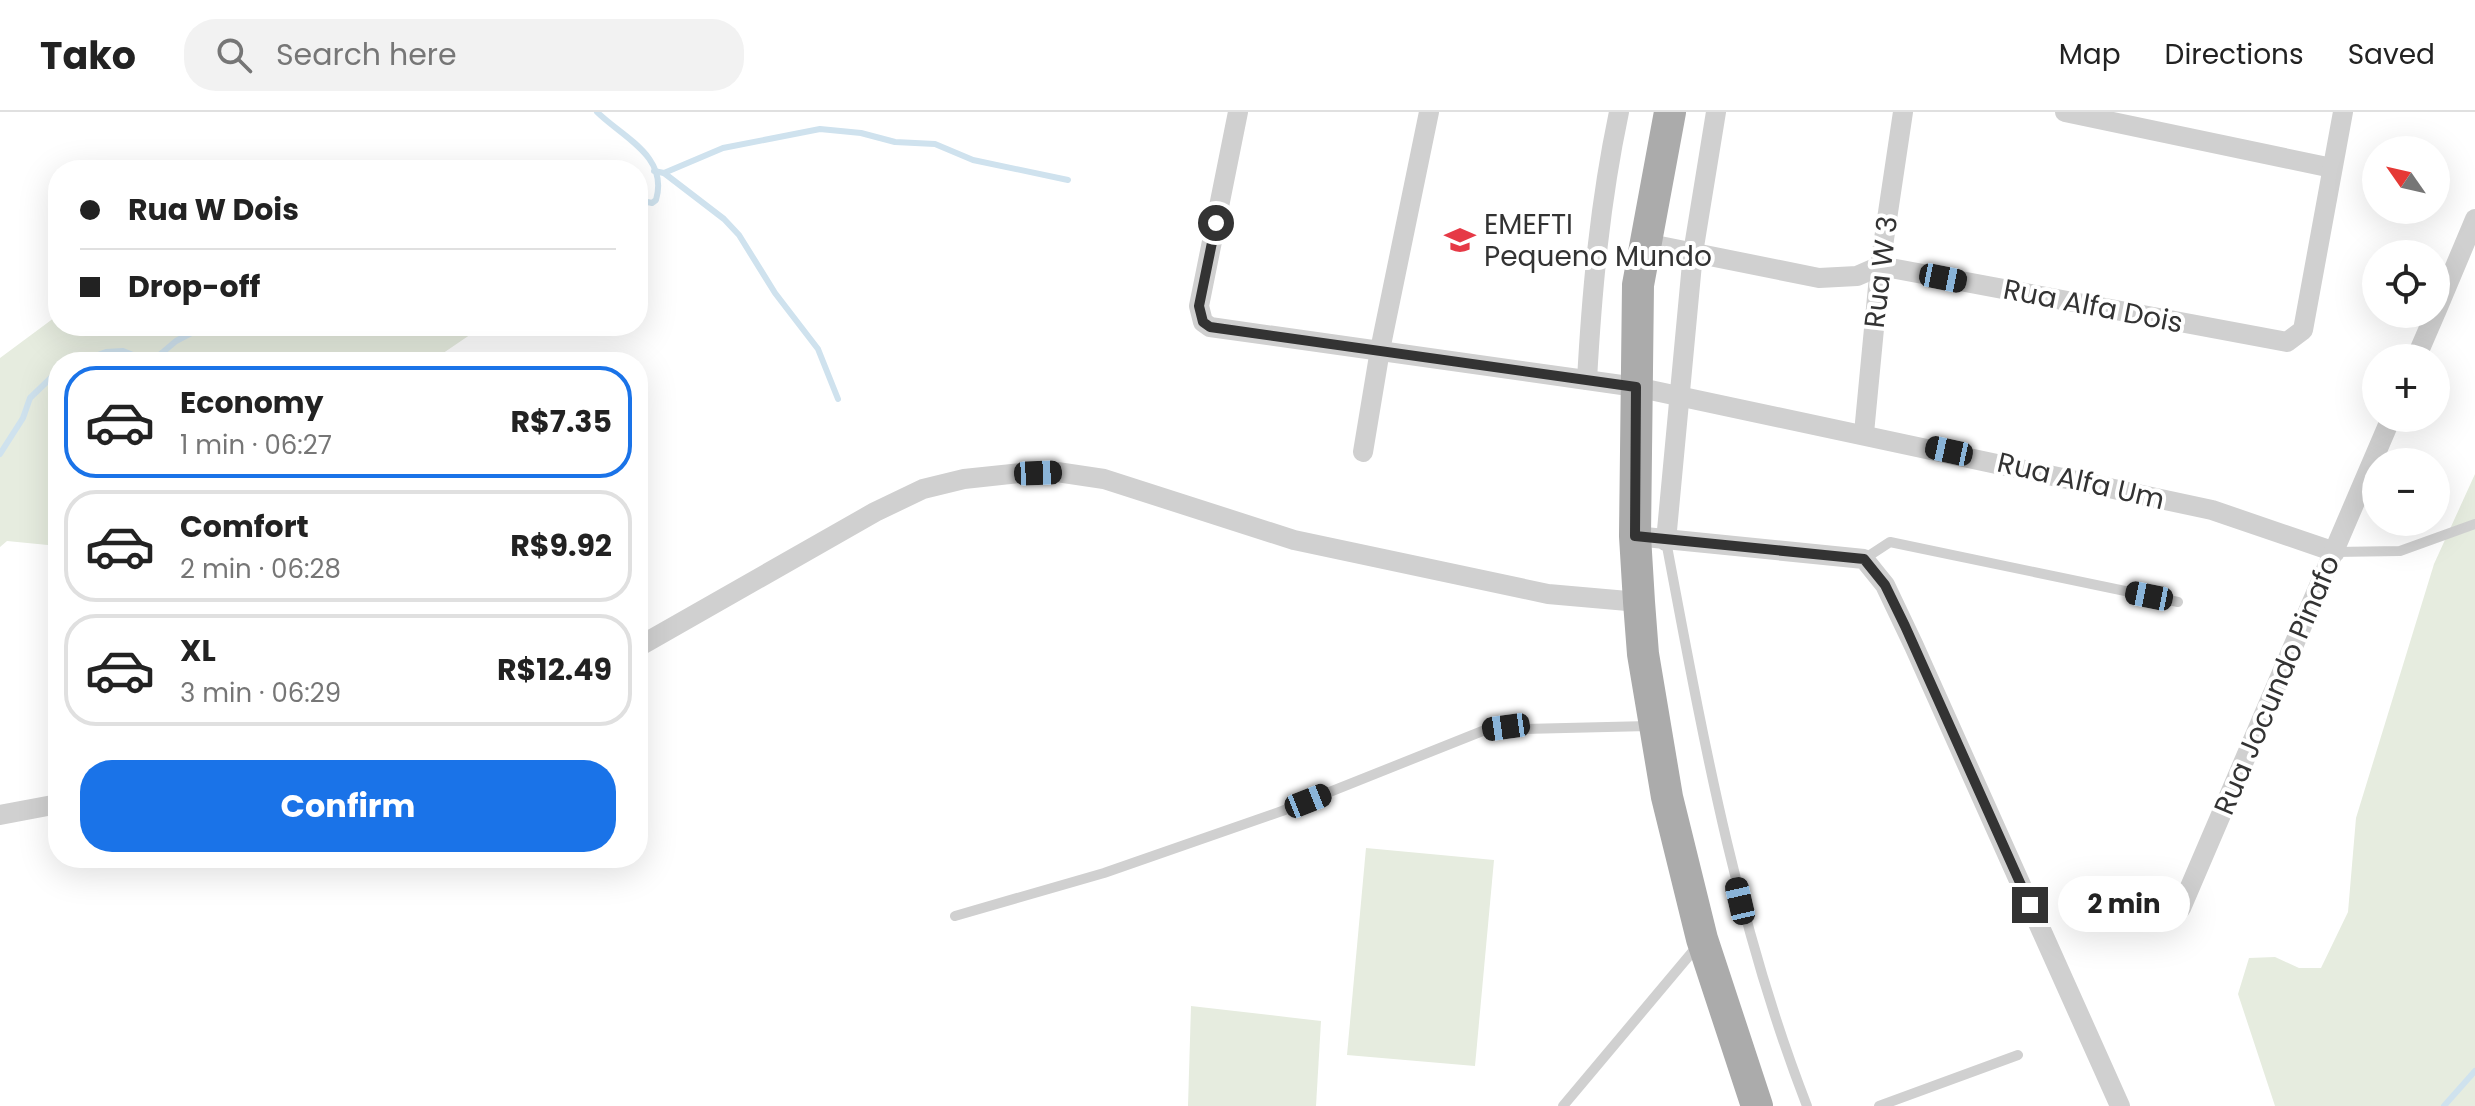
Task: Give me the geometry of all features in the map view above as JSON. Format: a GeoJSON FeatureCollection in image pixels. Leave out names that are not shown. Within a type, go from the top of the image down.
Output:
{"type":"FeatureCollection","features":[{"type":"Feature","properties":{"kind":"main road"},"geometry":{"type":"LineString","coordinates":[[1670,112],[1638,285],[1636,387],[1650,538],[1639,602],[1667,797],[1702,939],[1757,1106]]}},
{"type":"Feature","properties":{"kind":"street","name":"Rua Alfa Um"},"geometry":{"type":"LineString","coordinates":[[1238,112],[1199,306],[1203,322],[1210,327],[1636,387],[1864,433],[2212,510],[2335,552]]}},
{"type":"Feature","properties":{"kind":"street"},"geometry":{"type":"LineString","coordinates":[[1363,452],[1380,350],[1429,112]]}},
{"type":"Feature","properties":{"kind":"street"},"geometry":{"type":"LineString","coordinates":[[1587,380],[1594,257],[1602,191],[1619,112]]}},
{"type":"Feature","properties":{"kind":"street"},"geometry":{"type":"LineString","coordinates":[[1716,112],[1693,253],[1681,396],[1650,538],[1864,559],[1885,585],[1914,646],[2120,1106]]}},
{"type":"Feature","properties":{"kind":"street","name":"Rua W 3"},"geometry":{"type":"LineString","coordinates":[[1864,433],[1880,266],[1903,112]]}},
{"type":"Feature","properties":{"kind":"street"},"geometry":{"type":"LineString","coordinates":[[2065,112],[2332,168],[2343,112]]}},
{"type":"Feature","properties":{"kind":"street","name":"Rua Alfa Dois"},"geometry":{"type":"LineString","coordinates":[[1645,243],[1819,278],[1857,276],[1880,266],[2287,342],[2297,338],[2303,330],[2332,168]]}},
{"type":"Feature","properties":{"kind":"street"},"geometry":{"type":"LineString","coordinates":[[2450,279],[2475,219]]}},
{"type":"Feature","properties":{"kind":"street","name":"Rua Jocundo Pinafo"},"geometry":{"type":"LineString","coordinates":[[2181,908],[2385,432]]}},
{"type":"Feature","properties":{"kind":"street"},"geometry":{"type":"LineString","coordinates":[[648,641],[875,512],[923,489],[964,479],[1020,473],[1057,472],[1104,479],[1294,540],[1548,594],[1639,602]]}},
{"type":"Feature","properties":{"kind":"street"},"geometry":{"type":"LineString","coordinates":[[0,815],[48,806]]}},
{"type":"Feature","properties":{"kind":"lane"},"geometry":{"type":"LineString","coordinates":[[2335,552],[2400,551],[2475,524]]}},
{"type":"Feature","properties":{"kind":"lane"},"geometry":{"type":"LineString","coordinates":[[1650,538],[1698,714],[1740,901],[1779,1036],[1807,1106]]}},
{"type":"Feature","properties":{"kind":"lane"},"geometry":{"type":"LineString","coordinates":[[1864,559],[1890,542],[2178,602]]}},
{"type":"Feature","properties":{"kind":"lane"},"geometry":{"type":"LineString","coordinates":[[955,916],[1104,873],[1282,811],[1485,730],[1655,726]]}},
{"type":"Feature","properties":{"kind":"lane"},"geometry":{"type":"LineString","coordinates":[[1563,1106],[1702,939]]}},
{"type":"Feature","properties":{"kind":"lane"},"geometry":{"type":"LineString","coordinates":[[1879,1106],[2018,1055]]}},
{"type":"Feature","properties":{"kind":"shaded area"},"geometry":{"type":"Polygon","coordinates":[[[48,322],[48,336],[468,336],[445,352],[48,352],[48,545],[7,541],[0,547],[0,358],[48,322]]]}},
{"type":"Feature","properties":{"kind":"shaded area"},"geometry":{"type":"Polygon","coordinates":[[[2475,474],[2475,1106],[2275,1106],[2238,994],[2249,958],[2275,957],[2299,968],[2321,968],[2348,912],[2356,818],[2434,564],[2447,536],[2450,536],[2450,529],[2475,474]]]}},
{"type":"Feature","properties":{"kind":"shaded area"},"geometry":{"type":"Polygon","coordinates":[[[1366,848],[1494,860],[1475,1066],[1347,1055],[1366,848]]]}},
{"type":"Feature","properties":{"kind":"shaded area"},"geometry":{"type":"Polygon","coordinates":[[[1191,1006],[1321,1021],[1316,1106],[1188,1106],[1191,1006]]]}},
{"type":"Feature","properties":{"kind":"waterway"},"geometry":{"type":"LineString","coordinates":[[597,112],[650,159],[658,185],[656,200],[648,202]]}},
{"type":"Feature","properties":{"kind":"waterway"},"geometry":{"type":"LineString","coordinates":[[664,173],[723,148],[820,129],[861,133],[895,142],[935,144],[973,160],[1068,180]]}},
{"type":"Feature","properties":{"kind":"waterway"},"geometry":{"type":"LineString","coordinates":[[654,171],[664,173],[724,219],[739,235],[775,293],[818,349],[838,399]]}},
{"type":"Feature","properties":{"kind":"waterway"},"geometry":{"type":"LineString","coordinates":[[163,352],[186,336]]}},
{"type":"Feature","properties":{"kind":"waterway"},"geometry":{"type":"LineString","coordinates":[[106,352],[126,352]]}},
{"type":"Feature","properties":{"kind":"waterway"},"geometry":{"type":"LineString","coordinates":[[0,454],[23,418],[30,398],[48,381]]}},
{"type":"Feature","properties":{"kind":"waterway"},"geometry":{"type":"LineString","coordinates":[[2444,1106],[2475,1071]]}},
{"type":"Feature","properties":{"kind":"place","name":"EMEFTI Pequeno Mundo"},"geometry":{"type":"Point","coordinates":[1460,240]}},
{"type":"Feature","properties":{"kind":"route"},"geometry":{"type":"LineString","coordinates":[[1216,223],[1199,306],[1203,322],[1210,327],[1636,387],[1635,536],[1864,559],[1885,585],[1905,626],[2030,905]]}}]}
